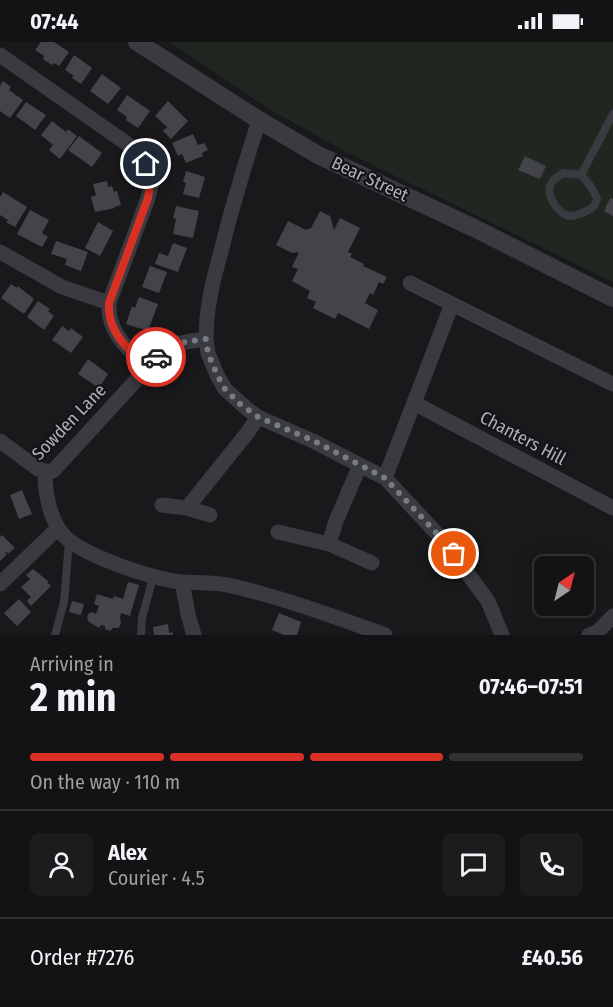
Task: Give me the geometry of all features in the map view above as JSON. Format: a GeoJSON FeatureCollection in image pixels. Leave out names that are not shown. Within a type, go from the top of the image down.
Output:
{"type":"FeatureCollection","features":[{"type":"Feature","properties":{"kind":"street","name":"Bear Street"},"geometry":{"type":"LineString","coordinates":[[137,42],[318,155],[474,228],[613,298]]}},
{"type":"Feature","properties":{"kind":"street"},"geometry":{"type":"LineString","coordinates":[[0,55],[126,143],[146,164],[151,178],[148,198],[109,303],[110,318],[116,334],[147,368]]}},
{"type":"Feature","properties":{"kind":"street"},"geometry":{"type":"LineString","coordinates":[[259,120],[236,190],[212,283],[207,311],[206,339],[211,361],[225,389],[258,417],[314,441],[385,478],[442,539],[488,601],[502,635]]}},
{"type":"Feature","properties":{"kind":"street"},"geometry":{"type":"LineString","coordinates":[[0,252],[62,287],[109,303]]}},
{"type":"Feature","properties":{"kind":"street"},"geometry":{"type":"LineString","coordinates":[[410,283],[613,384]]}},
{"type":"Feature","properties":{"kind":"street"},"geometry":{"type":"LineString","coordinates":[[385,478],[452,304]]}},
{"type":"Feature","properties":{"kind":"street","name":"Sowden Lane"},"geometry":{"type":"LineString","coordinates":[[206,339],[181,342],[157,356],[61,465],[53,471],[45,471],[48,502],[51,515],[58,528],[69,541],[137,573],[182,582],[215,582],[232,586],[334,616],[385,635]]}},
{"type":"Feature","properties":{"kind":"street","name":"Chanters Hill"},"geometry":{"type":"LineString","coordinates":[[414,403],[613,508]]}},
{"type":"Feature","properties":{"kind":"street"},"geometry":{"type":"LineString","coordinates":[[187,508],[258,417]]}},
{"type":"Feature","properties":{"kind":"street"},"geometry":{"type":"LineString","coordinates":[[0,441],[38,469],[45,471]]}},
{"type":"Feature","properties":{"kind":"street"},"geometry":{"type":"LineString","coordinates":[[329,544],[336,521],[360,465]]}},
{"type":"Feature","properties":{"kind":"street"},"geometry":{"type":"LineString","coordinates":[[162,505],[187,508],[210,515]]}},
{"type":"Feature","properties":{"kind":"street"},"geometry":{"type":"LineString","coordinates":[[0,584],[58,528]]}},
{"type":"Feature","properties":{"kind":"street"},"geometry":{"type":"LineString","coordinates":[[278,532],[329,544],[372,563]]}},
{"type":"Feature","properties":{"kind":"street"},"geometry":{"type":"LineString","coordinates":[[182,582],[194,635]]}},
{"type":"Feature","properties":{"kind":"street"},"geometry":{"type":"LineString","coordinates":[[589,635],[597,632],[613,616]]}},
{"type":"Feature","properties":{"kind":"lane"},"geometry":{"type":"LineString","coordinates":[[581,175],[613,114]]}},
{"type":"Feature","properties":{"kind":"lane"},"geometry":{"type":"LineString","coordinates":[[564,173],[581,175],[595,193],[596,204],[586,212],[573,216],[567,215],[551,199],[549,190],[551,183],[564,173]]}},
{"type":"Feature","properties":{"kind":"lane"},"geometry":{"type":"LineString","coordinates":[[55,635],[64,602],[69,541]]}},
{"type":"Feature","properties":{"kind":"lane"},"geometry":{"type":"LineString","coordinates":[[141,635],[142,618],[153,577]]}},
{"type":"Feature","properties":{"kind":"shaded area"},"geometry":{"type":"Polygon","coordinates":[[[169,42],[613,42],[613,282],[344,151],[271,110],[169,42]]]}},
{"type":"Feature","properties":{"kind":"building"},"geometry":{"type":"Polygon","coordinates":[[[41,42],[54,42],[69,52],[59,66],[54,63],[52,65],[43,59],[44,56],[35,50],[41,42]]]}},
{"type":"Feature","properties":{"kind":"building"},"geometry":{"type":"Polygon","coordinates":[[[74,55],[92,68],[81,84],[65,70],[74,55]]]}},
{"type":"Feature","properties":{"kind":"building"},"geometry":{"type":"Polygon","coordinates":[[[102,74],[121,88],[108,104],[90,91],[102,74]]]}},
{"type":"Feature","properties":{"kind":"building"},"geometry":{"type":"Polygon","coordinates":[[[3,81],[11,87],[9,90],[23,100],[10,118],[0,111],[0,86],[3,81]]]}},
{"type":"Feature","properties":{"kind":"building"},"geometry":{"type":"Polygon","coordinates":[[[127,95],[150,111],[138,128],[117,110],[127,95]]]}},
{"type":"Feature","properties":{"kind":"building"},"geometry":{"type":"Polygon","coordinates":[[[168,101],[188,121],[171,139],[163,131],[167,127],[155,116],[168,101]]]}},
{"type":"Feature","properties":{"kind":"building"},"geometry":{"type":"Polygon","coordinates":[[[26,102],[46,115],[35,130],[16,116],[26,102]]]}},
{"type":"Feature","properties":{"kind":"building"},"geometry":{"type":"Polygon","coordinates":[[[52,121],[66,132],[68,129],[77,136],[60,159],[49,150],[53,145],[41,135],[52,121]]]}},
{"type":"Feature","properties":{"kind":"building"},"geometry":{"type":"Polygon","coordinates":[[[193,134],[198,145],[204,143],[208,150],[202,153],[203,156],[186,163],[182,154],[178,156],[172,143],[193,134]]]}},
{"type":"Feature","properties":{"kind":"building"},"geometry":{"type":"Polygon","coordinates":[[[79,136],[102,153],[92,167],[68,150],[79,136]]]}},
{"type":"Feature","properties":{"kind":"building"},"geometry":{"type":"Polygon","coordinates":[[[525,156],[546,166],[540,179],[518,170],[525,156]]]}},
{"type":"Feature","properties":{"kind":"building"},"geometry":{"type":"Polygon","coordinates":[[[186,171],[205,177],[199,198],[183,194],[186,171]]]}},
{"type":"Feature","properties":{"kind":"building"},"geometry":{"type":"Polygon","coordinates":[[[107,181],[108,187],[112,186],[114,192],[117,191],[121,205],[95,212],[91,197],[96,195],[93,184],[107,181]]]}},
{"type":"Feature","properties":{"kind":"building"},"geometry":{"type":"Polygon","coordinates":[[[3,192],[27,207],[15,227],[0,215],[0,197],[3,192]]]}},
{"type":"Feature","properties":{"kind":"building"},"geometry":{"type":"Polygon","coordinates":[[[610,198],[613,199],[613,216],[604,211],[610,198]]]}},
{"type":"Feature","properties":{"kind":"building"},"geometry":{"type":"Polygon","coordinates":[[[176,206],[199,211],[193,238],[173,234],[176,206]]]}},
{"type":"Feature","properties":{"kind":"building"},"geometry":{"type":"Polygon","coordinates":[[[30,210],[49,220],[42,233],[48,237],[42,247],[17,234],[30,210]]]}},
{"type":"Feature","properties":{"kind":"building"},"geometry":{"type":"Polygon","coordinates":[[[320,211],[330,216],[334,230],[340,218],[360,228],[348,252],[352,254],[350,257],[387,277],[383,284],[379,282],[373,295],[370,293],[365,303],[378,310],[369,329],[338,313],[335,319],[313,308],[316,302],[307,298],[310,291],[292,281],[298,269],[292,267],[299,252],[292,253],[276,245],[288,221],[306,230],[311,228],[320,211]]]}},
{"type":"Feature","properties":{"kind":"building"},"geometry":{"type":"Polygon","coordinates":[[[98,222],[113,231],[100,256],[85,248],[98,222]]]}},
{"type":"Feature","properties":{"kind":"building"},"geometry":{"type":"Polygon","coordinates":[[[56,241],[88,252],[81,271],[65,265],[67,259],[51,254],[56,241]]]}},
{"type":"Feature","properties":{"kind":"building"},"geometry":{"type":"Polygon","coordinates":[[[173,243],[187,248],[178,272],[155,264],[159,253],[168,256],[173,243]]]}},
{"type":"Feature","properties":{"kind":"building"},"geometry":{"type":"Polygon","coordinates":[[[150,266],[167,272],[159,293],[142,287],[150,266]]]}},
{"type":"Feature","properties":{"kind":"building"},"geometry":{"type":"Polygon","coordinates":[[[11,284],[17,288],[18,286],[34,299],[24,314],[1,298],[11,284]]]}},
{"type":"Feature","properties":{"kind":"building"},"geometry":{"type":"Polygon","coordinates":[[[139,297],[158,304],[148,331],[126,324],[132,306],[135,308],[139,297]]]}},
{"type":"Feature","properties":{"kind":"building"},"geometry":{"type":"Polygon","coordinates":[[[38,301],[50,309],[48,311],[54,316],[44,330],[27,317],[38,301]]]}},
{"type":"Feature","properties":{"kind":"building"},"geometry":{"type":"Polygon","coordinates":[[[62,326],[69,331],[71,328],[83,337],[71,353],[52,340],[62,326]]]}},
{"type":"Feature","properties":{"kind":"building"},"geometry":{"type":"Polygon","coordinates":[[[88,359],[108,374],[99,388],[78,374],[88,359]]]}},
{"type":"Feature","properties":{"kind":"building"},"geometry":{"type":"Polygon","coordinates":[[[22,490],[32,514],[19,519],[10,495],[22,490]]]}},
{"type":"Feature","properties":{"kind":"building"},"geometry":{"type":"Polygon","coordinates":[[[2,535],[15,548],[8,554],[6,551],[7,554],[0,561],[0,537],[2,535]]]}},
{"type":"Feature","properties":{"kind":"building"},"geometry":{"type":"Polygon","coordinates":[[[33,569],[51,586],[31,606],[27,601],[31,597],[21,587],[30,579],[26,575],[33,569]]]}},
{"type":"Feature","properties":{"kind":"building"},"geometry":{"type":"Polygon","coordinates":[[[128,582],[139,585],[130,616],[121,613],[120,626],[110,631],[105,629],[105,626],[101,625],[99,628],[89,622],[87,618],[89,613],[96,614],[99,606],[94,604],[97,594],[113,599],[114,596],[123,599],[128,582]]]}},
{"type":"Feature","properties":{"kind":"building"},"geometry":{"type":"Polygon","coordinates":[[[19,599],[31,612],[17,626],[4,613],[19,599]]]}},
{"type":"Feature","properties":{"kind":"building"},"geometry":{"type":"Polygon","coordinates":[[[72,601],[84,604],[81,615],[69,612],[72,601]]]}},
{"type":"Feature","properties":{"kind":"building"},"geometry":{"type":"Polygon","coordinates":[[[279,613],[301,622],[297,635],[284,635],[272,630],[279,613]]]}},
{"type":"Feature","properties":{"kind":"building"},"geometry":{"type":"Polygon","coordinates":[[[168,624],[169,633],[172,632],[173,635],[154,635],[153,627],[168,624]]]}},
{"type":"Feature","properties":{"kind":"way so far"},"geometry":{"type":"LineString","coordinates":[[156,357],[169,347],[181,342],[206,339],[208,353],[217,375],[225,389],[240,404],[258,417],[314,441],[385,478],[454,554]]}},
{"type":"Feature","properties":{"kind":"route"},"geometry":{"type":"LineString","coordinates":[[146,164],[151,178],[148,198],[109,303],[108,312],[116,334],[147,368],[156,357]]}}]}
